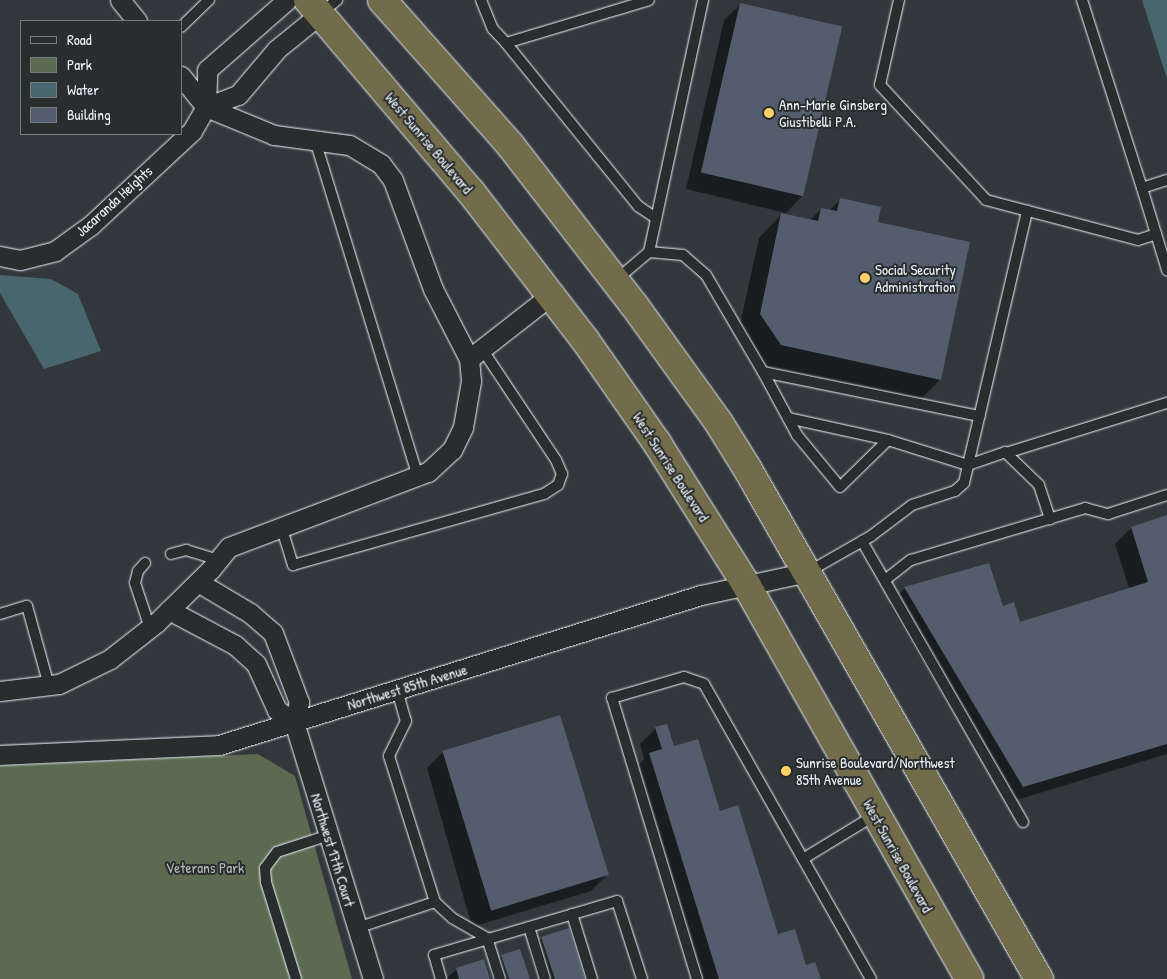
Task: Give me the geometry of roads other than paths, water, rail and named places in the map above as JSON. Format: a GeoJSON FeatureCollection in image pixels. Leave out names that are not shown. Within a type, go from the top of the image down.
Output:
{"type":"FeatureCollection","features":[{"type":"Feature","properties":{"kind":"highway"},"geometry":{"type":"LineString","coordinates":[[382,0],[511,146],[615,281],[719,423],[807,572],[1039,979]]}},
{"type":"Feature","properties":{"kind":"highway","name":"West Sunrise Boulevard"},"geometry":{"type":"LineString","coordinates":[[321,5],[472,192],[551,295],[657,442],[747,586],[969,979]]}},
{"type":"Feature","properties":{"kind":"street"},"geometry":{"type":"LineString","coordinates":[[120,0],[136,20]]}},
{"type":"Feature","properties":{"kind":"street","name":"Jacaranda Heights"},"geometry":{"type":"LineString","coordinates":[[0,256],[20,260],[55,251],[90,225],[192,132],[206,107],[207,70],[287,0]]}},
{"type":"Feature","properties":{"kind":"street"},"geometry":{"type":"LineString","coordinates":[[206,107],[238,95],[277,49],[321,5]]}},
{"type":"Feature","properties":{"kind":"street"},"geometry":{"type":"LineString","coordinates":[[182,77],[206,107],[274,135],[349,145],[365,153],[393,180],[433,289],[476,354]]}},
{"type":"Feature","properties":{"kind":"street"},"geometry":{"type":"LineString","coordinates":[[0,691],[49,686],[110,659],[150,628],[198,582],[229,547],[428,472],[452,450],[463,427],[476,354],[551,295]]}},
{"type":"Feature","properties":{"kind":"street","name":"Northwest 85th Avenue"},"geometry":{"type":"LineString","coordinates":[[0,755],[219,745],[701,595],[807,572]]}},
{"type":"Feature","properties":{"kind":"street"},"geometry":{"type":"LineString","coordinates":[[169,610],[235,645],[256,664],[276,710],[294,722],[299,702],[273,633],[250,613],[198,582]]}},
{"type":"Feature","properties":{"kind":"street","name":"Northwest 17th Court"},"geometry":{"type":"LineString","coordinates":[[294,722],[373,979]]}},
{"type":"Feature","properties":{"kind":"lane"},"geometry":{"type":"LineString","coordinates":[[182,26],[210,0]]}},
{"type":"Feature","properties":{"kind":"lane"},"geometry":{"type":"LineString","coordinates":[[482,0],[493,30],[506,42],[638,206],[656,218]]}},
{"type":"Feature","properties":{"kind":"lane"},"geometry":{"type":"LineString","coordinates":[[506,42],[649,0]]}},
{"type":"Feature","properties":{"kind":"lane"},"geometry":{"type":"LineString","coordinates":[[615,281],[649,252],[703,0]]}},
{"type":"Feature","properties":{"kind":"lane"},"geometry":{"type":"LineString","coordinates":[[899,0],[880,85],[986,200],[1138,240],[1156,234]]}},
{"type":"Feature","properties":{"kind":"lane"},"geometry":{"type":"LineString","coordinates":[[1082,0],[1167,270]]}},
{"type":"Feature","properties":{"kind":"lane"},"geometry":{"type":"LineString","coordinates":[[315,140],[418,476]]}},
{"type":"Feature","properties":{"kind":"lane"},"geometry":{"type":"LineString","coordinates":[[1142,188],[1167,180]]}},
{"type":"Feature","properties":{"kind":"lane"},"geometry":{"type":"LineString","coordinates":[[807,572],[862,542],[912,504],[955,491],[964,483],[1027,211]]}},
{"type":"Feature","properties":{"kind":"lane"},"geometry":{"type":"LineString","coordinates":[[649,252],[683,255],[706,275],[763,372],[797,435],[840,487],[888,440]]}},
{"type":"Feature","properties":{"kind":"lane"},"geometry":{"type":"LineString","coordinates":[[281,526],[293,565],[544,494],[558,485],[562,474],[556,460],[476,354]]}},
{"type":"Feature","properties":{"kind":"lane"},"geometry":{"type":"LineString","coordinates":[[763,372],[980,416]]}},
{"type":"Feature","properties":{"kind":"lane"},"geometry":{"type":"LineString","coordinates":[[788,418],[888,440],[968,465],[1167,404]]}},
{"type":"Feature","properties":{"kind":"lane"},"geometry":{"type":"LineString","coordinates":[[1006,453],[1039,485],[1050,519]]}},
{"type":"Feature","properties":{"kind":"lane"},"geometry":{"type":"LineString","coordinates":[[884,580],[911,560],[1084,508],[1108,514],[1167,495]]}},
{"type":"Feature","properties":{"kind":"lane"},"geometry":{"type":"LineString","coordinates":[[862,542],[1023,822]]}},
{"type":"Feature","properties":{"kind":"lane"},"geometry":{"type":"LineString","coordinates":[[171,554],[186,550],[218,560]]}},
{"type":"Feature","properties":{"kind":"lane"},"geometry":{"type":"LineString","coordinates":[[145,563],[138,571],[135,583],[150,628]]}},
{"type":"Feature","properties":{"kind":"lane"},"geometry":{"type":"LineString","coordinates":[[0,614],[27,606],[49,686]]}},
{"type":"Feature","properties":{"kind":"lane"},"geometry":{"type":"LineString","coordinates":[[698,979],[612,698],[684,677],[704,684],[871,979]]}},
{"type":"Feature","properties":{"kind":"lane"},"geometry":{"type":"LineString","coordinates":[[397,690],[406,721],[389,756],[435,902],[452,918],[487,938],[500,979]]}},
{"type":"Feature","properties":{"kind":"lane"},"geometry":{"type":"LineString","coordinates":[[803,859],[875,815]]}},
{"type":"Feature","properties":{"kind":"lane"},"geometry":{"type":"LineString","coordinates":[[296,979],[266,882],[265,868],[277,852],[329,835]]}},
{"type":"Feature","properties":{"kind":"lane"},"geometry":{"type":"LineString","coordinates":[[441,979],[434,955],[617,901],[642,979]]}},
{"type":"Feature","properties":{"kind":"lane"},"geometry":{"type":"LineString","coordinates":[[357,928],[435,902]]}},
{"type":"Feature","properties":{"kind":"lane"},"geometry":{"type":"LineString","coordinates":[[572,914],[592,979]]}},
{"type":"Feature","properties":{"kind":"lane"},"geometry":{"type":"LineString","coordinates":[[530,926],[545,979]]}},
{"type":"Feature","properties":{"kind":"water"},"geometry":{"type":"Polygon","coordinates":[[[1142,0],[1167,0],[1167,79],[1142,0]]]}},
{"type":"Feature","properties":{"kind":"water"},"geometry":{"type":"Polygon","coordinates":[[[0,275],[51,279],[78,294],[101,351],[44,369],[0,293],[0,275]]]}},
{"type":"Feature","properties":{"kind":"place","name":"Ann-Marie Ginsberg Giustibelli P.A."},"geometry":{"type":"Point","coordinates":[769,113]}},
{"type":"Feature","properties":{"kind":"place","name":"Social Security Administration"},"geometry":{"type":"Point","coordinates":[865,278]}},
{"type":"Feature","properties":{"kind":"place","name":"Sunrise Boulevard/Northwest 85th Avenue"},"geometry":{"type":"Point","coordinates":[786,771]}},
{"type":"Feature","properties":{"kind":"park label","name":"Veterans Park"},"geometry":{"type":"Point","coordinates":[205,868]}}]}
